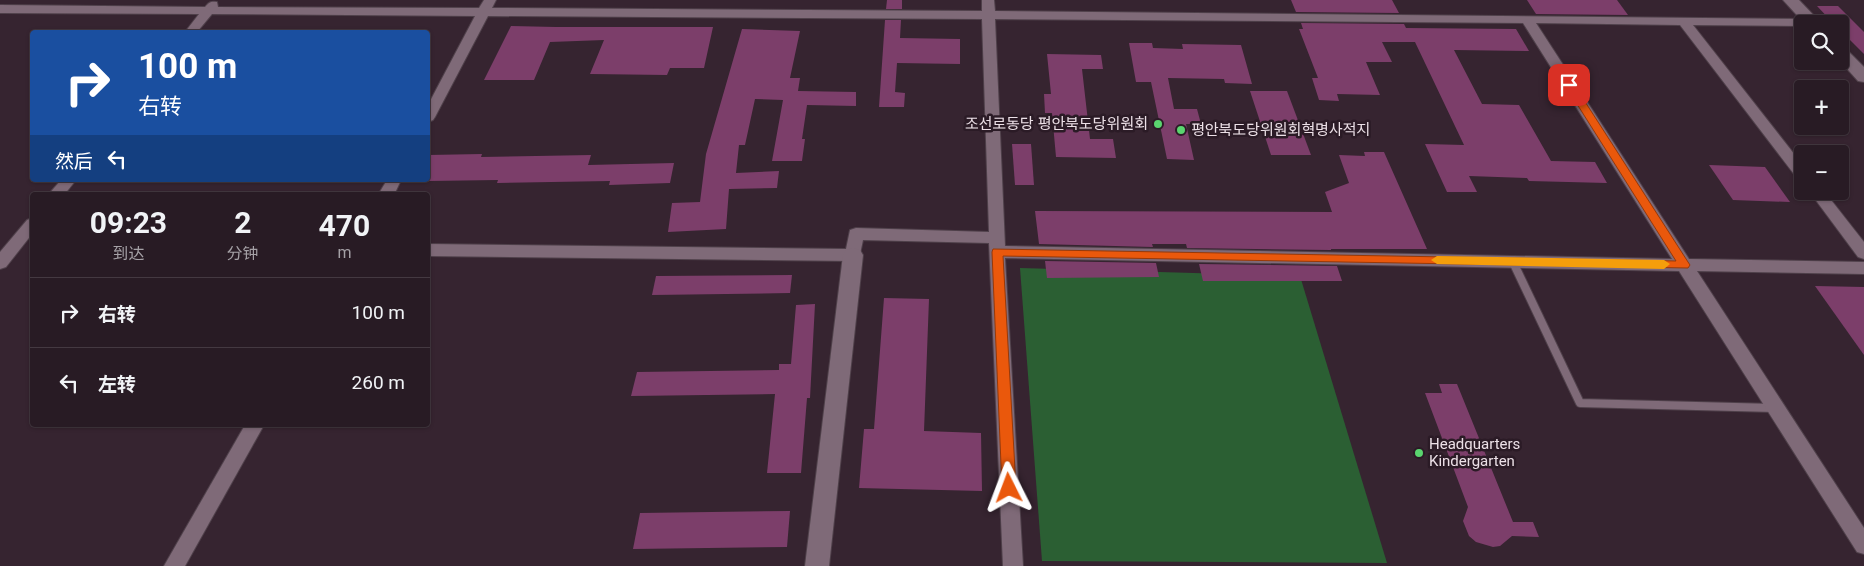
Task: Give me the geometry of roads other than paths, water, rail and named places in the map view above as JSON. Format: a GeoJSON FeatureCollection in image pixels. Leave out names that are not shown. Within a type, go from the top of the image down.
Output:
{"type":"FeatureCollection","features":[{"type":"Feature","properties":{"kind":"street"},"geometry":{"type":"LineString","coordinates":[[193,30],[218,0]]}},
{"type":"Feature","properties":{"kind":"street"},"geometry":{"type":"LineString","coordinates":[[430,113],[490,0]]}},
{"type":"Feature","properties":{"kind":"street"},"geometry":{"type":"LineString","coordinates":[[988,0],[987,15],[997,245],[1013,566]]}},
{"type":"Feature","properties":{"kind":"street"},"geometry":{"type":"LineString","coordinates":[[1791,0],[1805,15]]}},
{"type":"Feature","properties":{"kind":"street"},"geometry":{"type":"LineString","coordinates":[[0,10],[987,15],[1794,23]]}},
{"type":"Feature","properties":{"kind":"street"},"geometry":{"type":"LineString","coordinates":[[1527,20],[1864,545]]}},
{"type":"Feature","properties":{"kind":"street"},"geometry":{"type":"LineString","coordinates":[[1684,21],[1794,164]]}},
{"type":"Feature","properties":{"kind":"street"},"geometry":{"type":"LineString","coordinates":[[1849,61],[1864,77]]}},
{"type":"Feature","properties":{"kind":"street"},"geometry":{"type":"LineString","coordinates":[[59,192],[67,182]]}},
{"type":"Feature","properties":{"kind":"street"},"geometry":{"type":"LineString","coordinates":[[1823,200],[1864,254]]}},
{"type":"Feature","properties":{"kind":"street"},"geometry":{"type":"LineString","coordinates":[[0,263],[30,226]]}},
{"type":"Feature","properties":{"kind":"street"},"geometry":{"type":"LineString","coordinates":[[818,566],[856,234],[997,245],[1514,262],[1864,268]]}},
{"type":"Feature","properties":{"kind":"street"},"geometry":{"type":"LineString","coordinates":[[0,246],[30,246]]}},
{"type":"Feature","properties":{"kind":"street"},"geometry":{"type":"LineString","coordinates":[[430,250],[853,255]]}},
{"type":"Feature","properties":{"kind":"street"},"geometry":{"type":"LineString","coordinates":[[174,566],[254,427]]}},
{"type":"Feature","properties":{"kind":"lane"},"geometry":{"type":"LineString","coordinates":[[1514,262],[1580,403],[1776,408]]}},
{"type":"Feature","properties":{"kind":"place","name":"조선로동당 평안북도당위원회"},"geometry":{"type":"Point","coordinates":[1158,124]}},
{"type":"Feature","properties":{"kind":"place","name":"평안북도당위원회혁명사적지"},"geometry":{"type":"Point","coordinates":[1181,130]}},
{"type":"Feature","properties":{"kind":"place","name":"Headquarters Kindergarten"},"geometry":{"type":"Point","coordinates":[1419,453]}}]}
